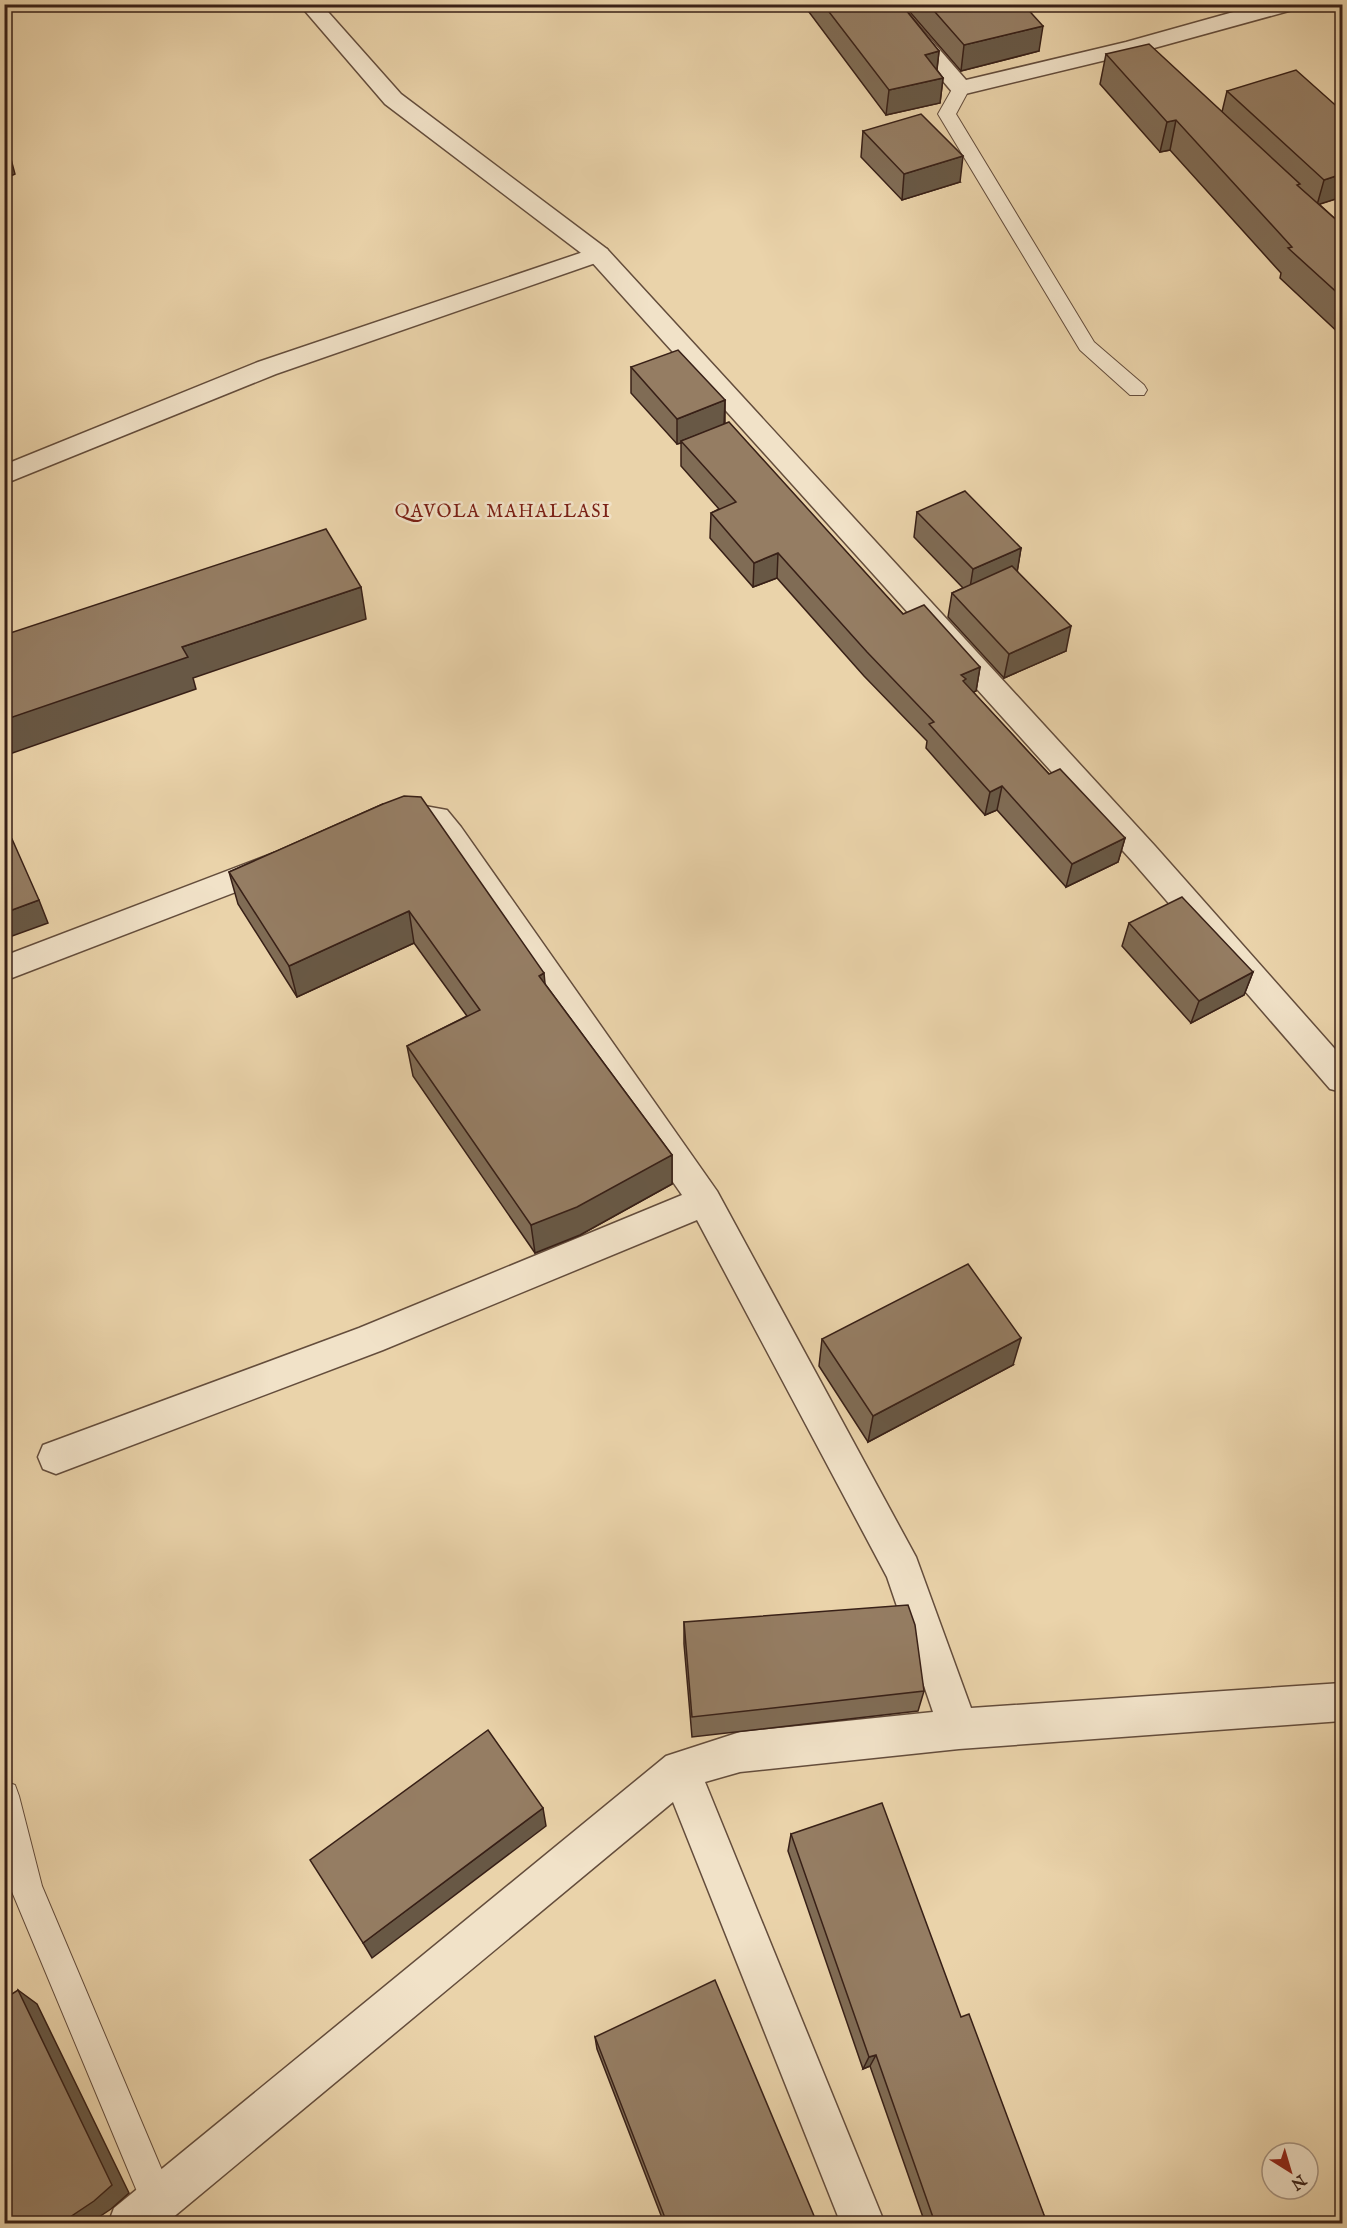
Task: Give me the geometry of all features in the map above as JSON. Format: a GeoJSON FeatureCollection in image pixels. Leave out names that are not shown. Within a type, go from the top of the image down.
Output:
{"type":"FeatureCollection","features":[{"type":"Feature","properties":{"kind":"street"},"geometry":{"type":"LineString","coordinates":[[309,4],[393,99],[598,254],[1144,854],[1342,1079]]}},
{"type":"Feature","properties":{"kind":"street"},"geometry":{"type":"LineString","coordinates":[[888,4],[961,88],[1132,47],[1287,4]]}},
{"type":"Feature","properties":{"kind":"street"},"geometry":{"type":"LineString","coordinates":[[1132,47],[1182,94]]}},
{"type":"Feature","properties":{"kind":"street"},"geometry":{"type":"LineString","coordinates":[[4,475],[267,368],[598,254]]}},
{"type":"Feature","properties":{"kind":"street"},"geometry":{"type":"LineString","coordinates":[[364,831],[408,814],[436,818],[705,1201],[903,1570],[959,1729]]}},
{"type":"Feature","properties":{"kind":"street"},"geometry":{"type":"LineString","coordinates":[[4,969],[299,856]]}},
{"type":"Feature","properties":{"kind":"street"},"geometry":{"type":"LineString","coordinates":[[56,1457],[371,1339],[705,1201]]}},
{"type":"Feature","properties":{"kind":"street"},"geometry":{"type":"LineString","coordinates":[[144,2212],[680,1770],[740,1752],[959,1729],[1342,1702]]}},
{"type":"Feature","properties":{"kind":"street"},"geometry":{"type":"LineString","coordinates":[[680,1770],[863,2223]]}},
{"type":"Feature","properties":{"kind":"lane"},"geometry":{"type":"LineString","coordinates":[[961,88],[947,114],[1088,346],[1137,390]]}},
{"type":"Feature","properties":{"kind":"lane"},"geometry":{"type":"LineString","coordinates":[[4,1796],[26,1887],[144,2212]]}},
{"type":"Feature","properties":{"kind":"building"},"geometry":{"type":"Polygon","coordinates":[[[823,4],[901,4],[939,51],[925,55],[943,78],[889,90],[823,4]]]}},
{"type":"Feature","properties":{"kind":"building"},"geometry":{"type":"Polygon","coordinates":[[[928,4],[1023,4],[1043,26],[964,45],[928,4]]]}},
{"type":"Feature","properties":{"kind":"building"},"geometry":{"type":"Polygon","coordinates":[[[1149,44],[1342,225],[1342,297],[1288,248],[1292,247],[1176,120],[1167,122],[1106,54],[1149,44]]]}},
{"type":"Feature","properties":{"kind":"building"},"geometry":{"type":"Polygon","coordinates":[[[1296,70],[1342,111],[1342,174],[1324,180],[1227,91],[1296,70]]]}},
{"type":"Feature","properties":{"kind":"building"},"geometry":{"type":"Polygon","coordinates":[[[921,114],[963,156],[904,174],[863,131],[921,114]]]}},
{"type":"Feature","properties":{"kind":"building"},"geometry":{"type":"Polygon","coordinates":[[[678,350],[725,400],[677,419],[631,367],[678,350]]]}},
{"type":"Feature","properties":{"kind":"building"},"geometry":{"type":"Polygon","coordinates":[[[729,422],[903,614],[924,605],[980,667],[961,675],[966,679],[963,681],[1049,774],[1060,769],[1125,838],[1072,864],[1002,786],[990,792],[929,724],[934,722],[778,553],[754,563],[711,513],[736,502],[681,441],[729,422]]]}},
{"type":"Feature","properties":{"kind":"building"},"geometry":{"type":"Polygon","coordinates":[[[965,491],[1021,548],[973,569],[917,512],[965,491]]]}},
{"type":"Feature","properties":{"kind":"building"},"geometry":{"type":"Polygon","coordinates":[[[326,529],[361,587],[182,647],[188,657],[4,720],[4,635],[326,529]]]}},
{"type":"Feature","properties":{"kind":"building"},"geometry":{"type":"Polygon","coordinates":[[[1012,566],[1071,626],[1009,654],[952,593],[1012,566]]]}},
{"type":"Feature","properties":{"kind":"building"},"geometry":{"type":"Polygon","coordinates":[[[404,796],[421,797],[544,973],[539,976],[672,1155],[577,1207],[531,1225],[407,1046],[480,1010],[409,911],[289,966],[229,872],[404,796]]]}},
{"type":"Feature","properties":{"kind":"building"},"geometry":{"type":"Polygon","coordinates":[[[12,839],[39,900],[4,913],[4,841],[12,839]]]}},
{"type":"Feature","properties":{"kind":"building"},"geometry":{"type":"Polygon","coordinates":[[[1182,897],[1253,972],[1199,1001],[1129,923],[1182,897]]]}},
{"type":"Feature","properties":{"kind":"building"},"geometry":{"type":"Polygon","coordinates":[[[968,1264],[1021,1338],[873,1416],[822,1339],[968,1264]]]}},
{"type":"Feature","properties":{"kind":"building"},"geometry":{"type":"Polygon","coordinates":[[[908,1605],[915,1625],[924,1691],[692,1717],[684,1622],[908,1605]]]}},
{"type":"Feature","properties":{"kind":"building"},"geometry":{"type":"Polygon","coordinates":[[[488,1730],[543,1808],[363,1943],[310,1860],[488,1730]]]}},
{"type":"Feature","properties":{"kind":"building"},"geometry":{"type":"Polygon","coordinates":[[[882,1803],[961,2017],[969,2014],[1047,2223],[935,2223],[876,2055],[869,2057],[791,1834],[882,1803]]]}},
{"type":"Feature","properties":{"kind":"building"},"geometry":{"type":"Polygon","coordinates":[[[715,1980],[817,2223],[667,2223],[595,2037],[715,1980]]]}},
{"type":"Feature","properties":{"kind":"building"},"geometry":{"type":"Polygon","coordinates":[[[18,1990],[112,2185],[94,2201],[61,2223],[4,2223],[4,1999],[18,1990]]]}},
{"type":"Feature","properties":{"kind":"district","name":"QAVOLA MAHALLASI"},"geometry":{"type":"Point","coordinates":[503,511]}}]}
